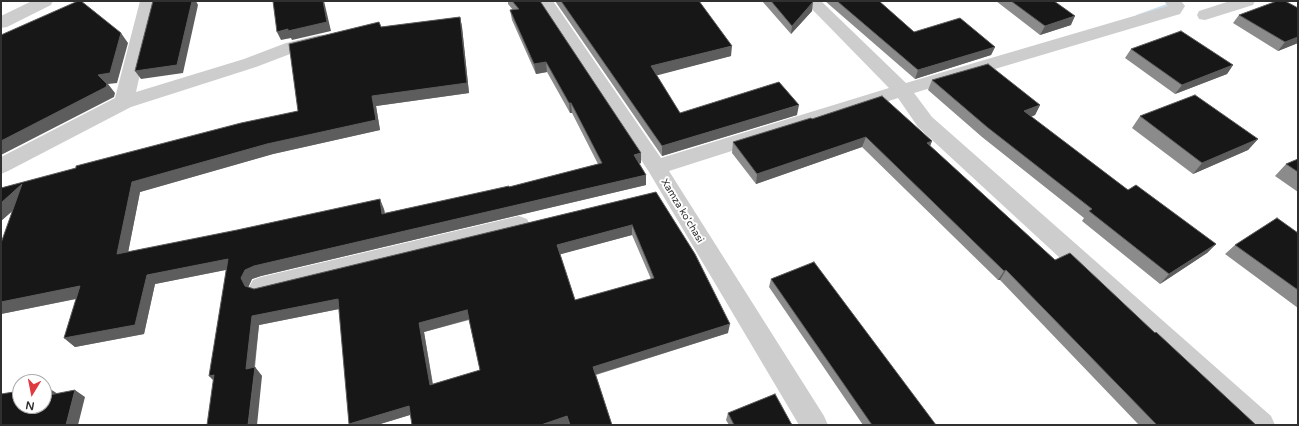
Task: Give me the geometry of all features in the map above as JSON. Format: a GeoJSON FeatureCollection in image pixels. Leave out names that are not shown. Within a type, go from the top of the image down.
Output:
{"type":"FeatureCollection","features":[{"type":"Feature","properties":{"kind":"street"},"geometry":{"type":"LineString","coordinates":[[1,23],[45,1]]}},
{"type":"Feature","properties":{"kind":"street"},"geometry":{"type":"LineString","coordinates":[[124,102],[148,1]]}},
{"type":"Feature","properties":{"kind":"street","name":"Xamza ko'chasi"},"geometry":{"type":"LineString","coordinates":[[546,1],[656,167],[814,425]]}},
{"type":"Feature","properties":{"kind":"street"},"geometry":{"type":"LineString","coordinates":[[812,1],[902,90],[925,122],[1261,425]]}},
{"type":"Feature","properties":{"kind":"street"},"geometry":{"type":"LineString","coordinates":[[656,167],[902,90],[1174,10],[1178,6],[1172,1]]}},
{"type":"Feature","properties":{"kind":"street"},"geometry":{"type":"LineString","coordinates":[[1205,15],[1247,1]]}},
{"type":"Feature","properties":{"kind":"street"},"geometry":{"type":"LineString","coordinates":[[1,166],[124,102],[250,63],[292,47],[337,36]]}},
{"type":"Feature","properties":{"kind":"street"},"geometry":{"type":"LineString","coordinates":[[646,195],[669,189]]}},
{"type":"Feature","properties":{"kind":"street"},"geometry":{"type":"LineString","coordinates":[[261,287],[538,220]]}},
{"type":"Feature","properties":{"kind":"building"},"geometry":{"type":"Polygon","coordinates":[[[81,1],[121,33],[110,73],[98,75],[107,84],[106,87],[1,141],[1,35],[81,1]]]}},
{"type":"Feature","properties":{"kind":"building"},"geometry":{"type":"Polygon","coordinates":[[[153,1],[192,1],[177,65],[135,71],[153,1]]]}},
{"type":"Feature","properties":{"kind":"building"},"geometry":{"type":"Polygon","coordinates":[[[273,1],[323,1],[327,22],[277,32],[273,1]]]}},
{"type":"Feature","properties":{"kind":"building"},"geometry":{"type":"Polygon","coordinates":[[[512,1],[540,1],[641,153],[634,155],[646,175],[254,266],[245,270],[241,278],[245,286],[254,289],[656,192],[695,254],[730,324],[593,367],[612,425],[570,425],[567,416],[541,425],[412,425],[409,406],[349,424],[338,299],[252,316],[246,369],[255,367],[248,425],[207,425],[214,375],[209,376],[228,259],[147,275],[135,325],[64,338],[80,286],[1,302],[1,243],[22,184],[1,203],[1,188],[76,168],[76,166],[241,123],[298,111],[289,44],[379,22],[381,27],[460,17],[467,83],[372,96],[376,120],[267,144],[132,182],[117,254],[380,199],[382,214],[509,187],[602,163],[571,103],[569,103],[546,62],[534,64],[510,10],[519,9],[512,1]],[[632,225],[557,245],[575,300],[654,278],[632,225]],[[467,310],[419,323],[430,385],[480,370],[467,310]]]}},
{"type":"Feature","properties":{"kind":"building"},"geometry":{"type":"Polygon","coordinates":[[[561,1],[699,1],[732,46],[651,66],[680,113],[779,82],[799,105],[662,146],[561,1]]]}},
{"type":"Feature","properties":{"kind":"building"},"geometry":{"type":"Polygon","coordinates":[[[771,1],[812,1],[813,2],[792,26],[771,1]]]}},
{"type":"Feature","properties":{"kind":"building"},"geometry":{"type":"Polygon","coordinates":[[[837,1],[879,1],[914,32],[960,18],[995,47],[918,70],[837,1]]]}},
{"type":"Feature","properties":{"kind":"building"},"geometry":{"type":"Polygon","coordinates":[[[1011,1],[1054,1],[1075,16],[1045,26],[1011,1]]]}},
{"type":"Feature","properties":{"kind":"building"},"geometry":{"type":"Polygon","coordinates":[[[1277,1],[1285,1],[1298,8],[1298,37],[1285,42],[1239,15],[1277,1]]]}},
{"type":"Feature","properties":{"kind":"building"},"geometry":{"type":"Polygon","coordinates":[[[1181,31],[1233,65],[1182,85],[1131,49],[1181,31]]]}},
{"type":"Feature","properties":{"kind":"building"},"geometry":{"type":"Polygon","coordinates":[[[988,64],[1040,105],[1024,111],[1128,190],[1136,185],[1216,244],[1169,274],[1089,211],[1092,209],[987,127],[932,80],[988,64]]]}},
{"type":"Feature","properties":{"kind":"building"},"geometry":{"type":"Polygon","coordinates":[[[1195,95],[1258,139],[1202,163],[1140,116],[1195,95]]]}},
{"type":"Feature","properties":{"kind":"building"},"geometry":{"type":"Polygon","coordinates":[[[882,96],[932,141],[927,143],[1055,260],[1070,253],[1256,425],[1157,425],[1006,270],[1004,271],[866,137],[757,174],[733,142],[811,118],[812,119],[882,96]]]}},
{"type":"Feature","properties":{"kind":"building"},"geometry":{"type":"Polygon","coordinates":[[[1298,159],[1298,172],[1286,164],[1298,159]]]}},
{"type":"Feature","properties":{"kind":"building"},"geometry":{"type":"Polygon","coordinates":[[[1277,218],[1298,233],[1298,290],[1235,245],[1277,218]]]}},
{"type":"Feature","properties":{"kind":"building"},"geometry":{"type":"Polygon","coordinates":[[[814,262],[936,425],[872,425],[771,279],[814,262]]]}},
{"type":"Feature","properties":{"kind":"building"},"geometry":{"type":"Polygon","coordinates":[[[75,390],[66,425],[1,425],[1,394],[12,392],[12,414],[52,414],[52,394],[75,390]]]}},
{"type":"Feature","properties":{"kind":"building"},"geometry":{"type":"Polygon","coordinates":[[[775,394],[792,425],[734,425],[728,413],[775,394]]]}},
{"type":"Feature","properties":{"kind":"waterway"},"geometry":{"type":"LineString","coordinates":[[1139,15],[1182,1]]}}]}
